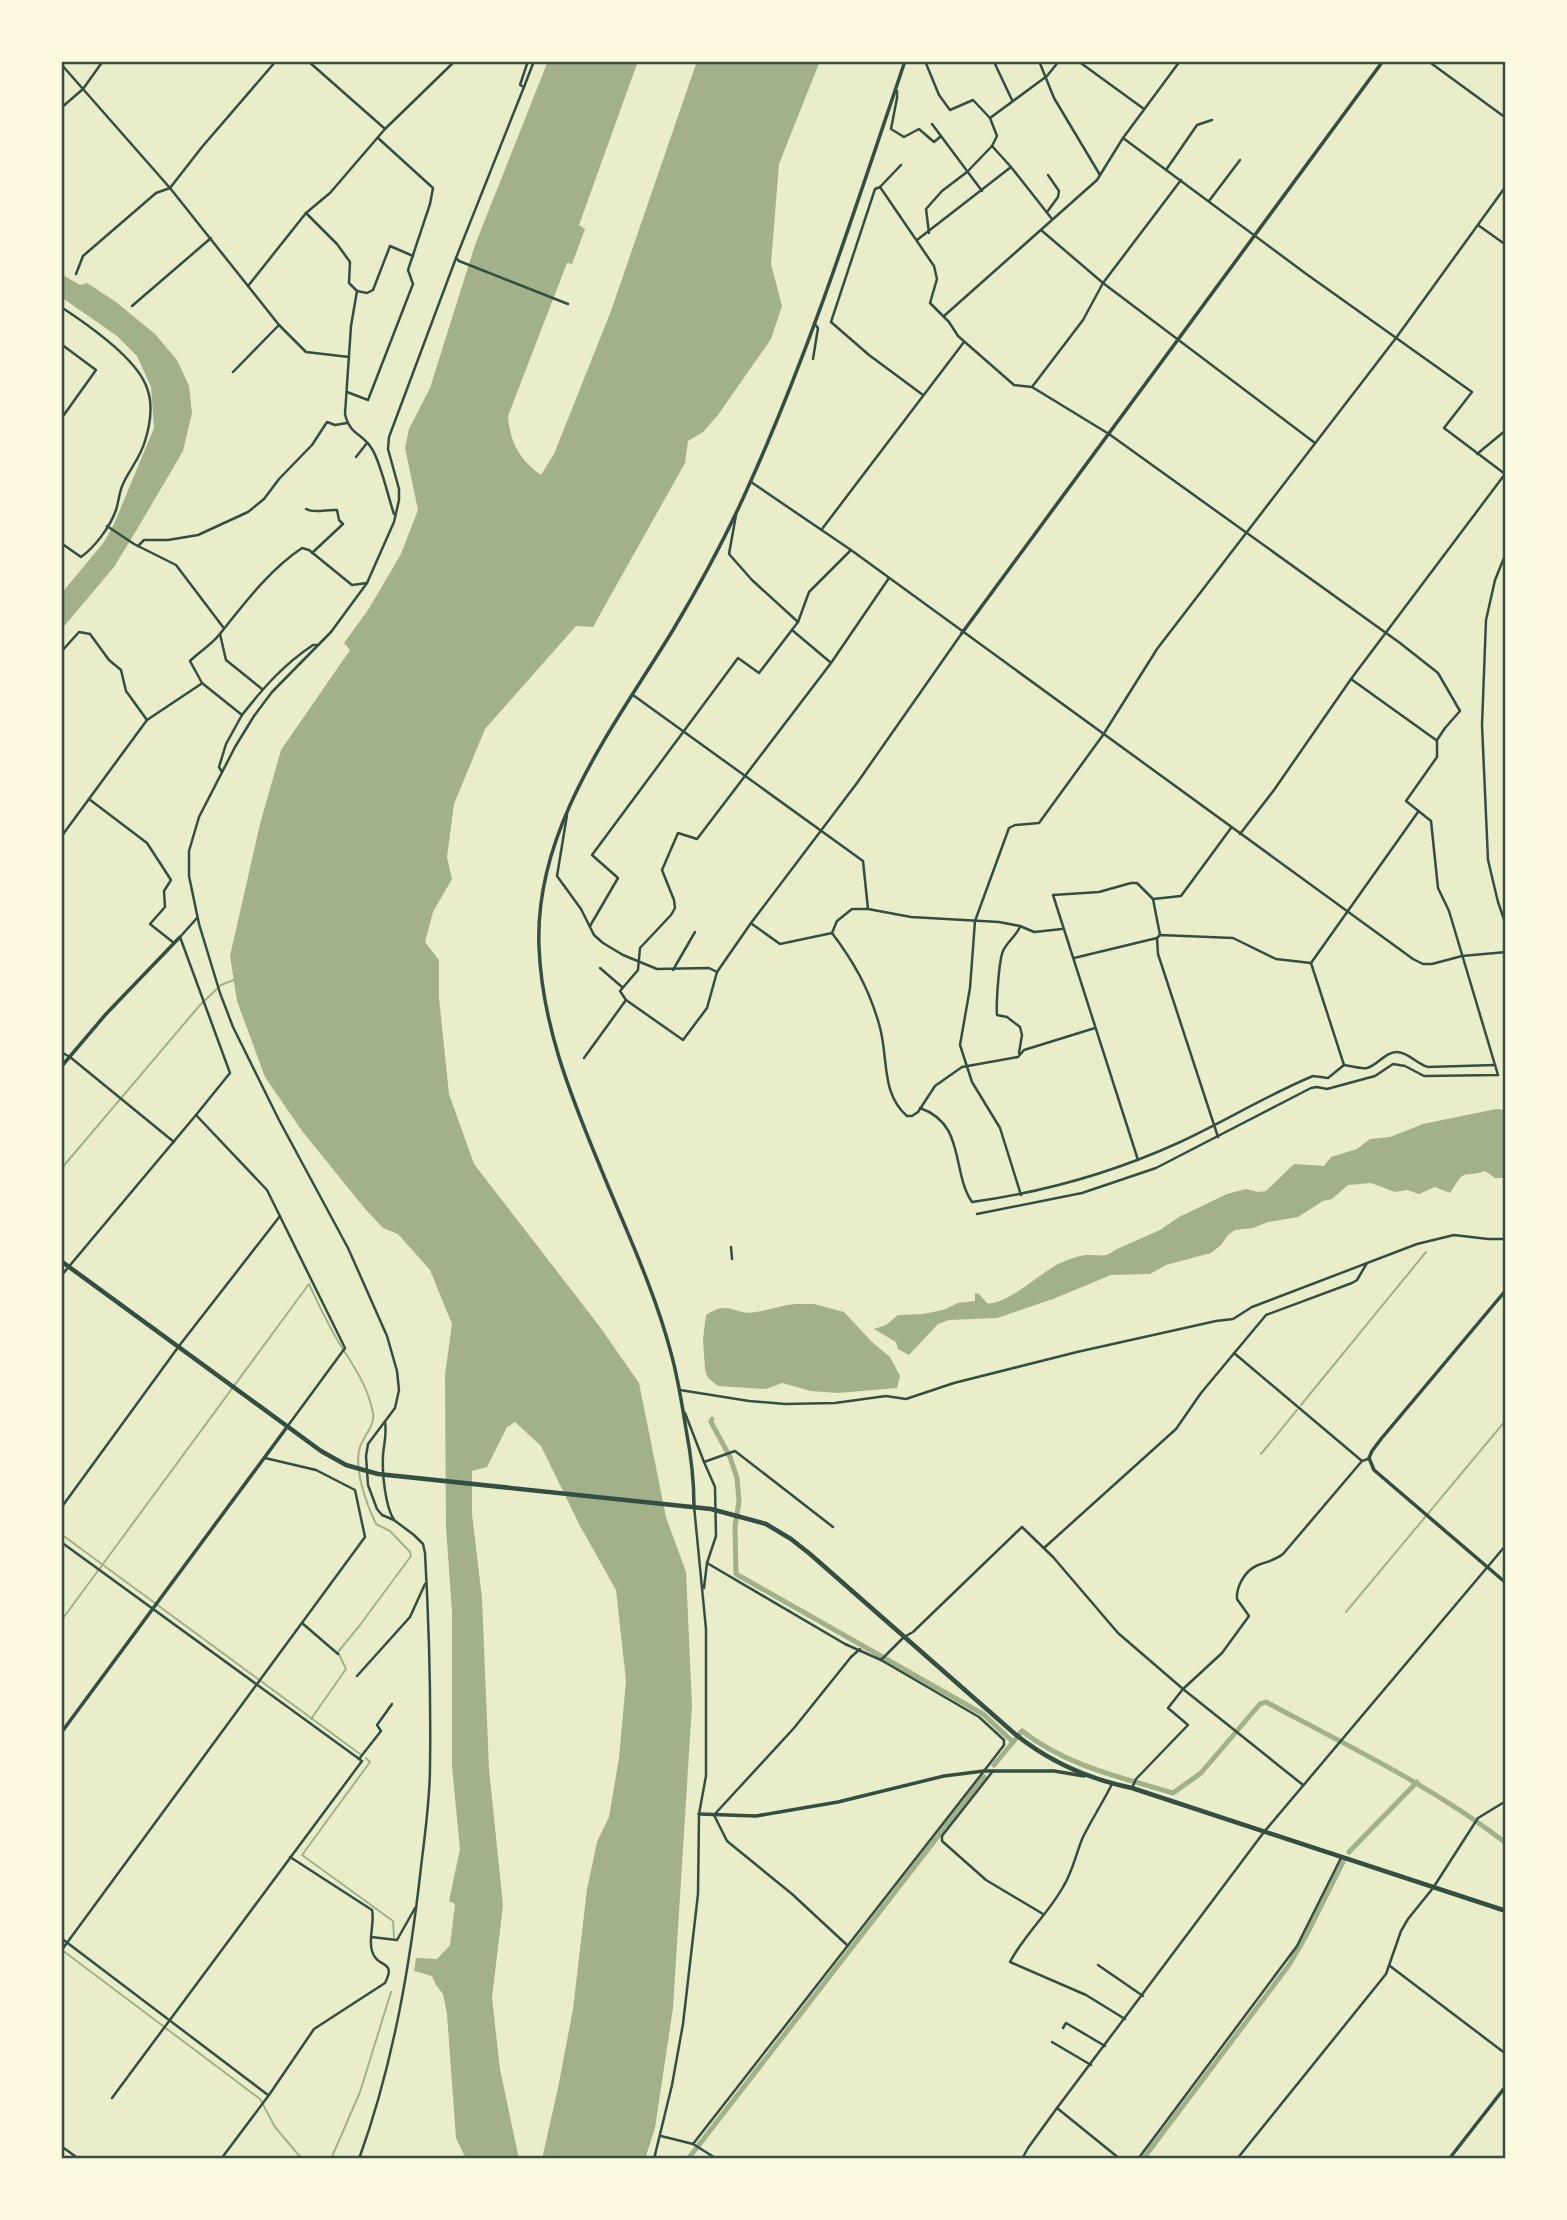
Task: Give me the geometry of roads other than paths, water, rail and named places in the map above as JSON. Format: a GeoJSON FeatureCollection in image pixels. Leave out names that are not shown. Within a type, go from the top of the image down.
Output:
{"type":"FeatureCollection","features":[{"type":"Feature","properties":{"kind":"highway"},"geometry":{"type":"LineString","coordinates":[[61,1261],[300,1436],[346,1465],[381,1474],[692,1506],[766,1524],[791,1539],[1017,1736],[1060,1765],[1112,1784],[1132,1786],[1506,1911]]}},
{"type":"Feature","properties":{"kind":"street"},"geometry":{"type":"LineString","coordinates":[[61,108],[83,89],[103,61]]}},
{"type":"Feature","properties":{"kind":"street"},"geometry":{"type":"LineString","coordinates":[[76,274],[83,256],[156,193],[170,188],[276,61]]}},
{"type":"Feature","properties":{"kind":"street"},"geometry":{"type":"LineString","coordinates":[[308,61],[385,130]]}},
{"type":"Feature","properties":{"kind":"street"},"geometry":{"type":"LineString","coordinates":[[248,286],[306,214],[330,193],[385,130],[455,61]]}},
{"type":"Feature","properties":{"kind":"street"},"geometry":{"type":"LineString","coordinates":[[524,87],[520,85],[528,61]]}},
{"type":"Feature","properties":{"kind":"street"},"geometry":{"type":"LineString","coordinates":[[394,515],[399,489],[391,463],[389,437],[534,61]]}},
{"type":"Feature","properties":{"kind":"street"},"geometry":{"type":"LineString","coordinates":[[654,2159],[683,2024],[699,1874],[699,1814],[706,1776],[706,1629],[692,1506],[694,1484],[672,1354],[656,1304],[566,1082],[546,1010],[540,964],[540,906],[553,849],[590,767],[698,589],[751,482],[814,323],[905,61]]}},
{"type":"Feature","properties":{"kind":"street"},"geometry":{"type":"LineString","coordinates":[[925,61],[939,95],[950,110],[973,100],[990,118],[997,136],[992,146],[968,171],[942,191],[926,209],[929,233]]}},
{"type":"Feature","properties":{"kind":"street"},"geometry":{"type":"LineString","coordinates":[[1000,61],[995,64],[1013,102]]}},
{"type":"Feature","properties":{"kind":"street"},"geometry":{"type":"LineString","coordinates":[[1039,61],[1054,98],[1100,175]]}},
{"type":"Feature","properties":{"kind":"street"},"geometry":{"type":"LineString","coordinates":[[990,118],[1047,76],[1059,61]]}},
{"type":"Feature","properties":{"kind":"street"},"geometry":{"type":"LineString","coordinates":[[1078,61],[1144,109]]}},
{"type":"Feature","properties":{"kind":"street"},"geometry":{"type":"LineString","coordinates":[[943,317],[1100,175],[1123,138],[1180,61]]}},
{"type":"Feature","properties":{"kind":"street"},"geometry":{"type":"LineString","coordinates":[[889,578],[831,663],[698,839],[678,833],[662,870],[674,900],[674,908],[671,915],[640,948],[638,970],[620,991],[625,1000],[683,1040],[707,1008],[717,972],[751,923],[857,783],[962,633],[1383,61]]}},
{"type":"Feature","properties":{"kind":"street"},"geometry":{"type":"LineString","coordinates":[[1428,61],[1506,118]]}},
{"type":"Feature","properties":{"kind":"street"},"geometry":{"type":"LineString","coordinates":[[61,64],[170,188],[279,325],[306,352],[349,357]]}},
{"type":"Feature","properties":{"kind":"street"},"geometry":{"type":"LineString","coordinates":[[896,87],[897,98],[891,129],[904,137],[919,129],[934,142],[940,137]]}},
{"type":"Feature","properties":{"kind":"street"},"geometry":{"type":"LineString","coordinates":[[1166,170],[1197,125],[1212,120]]}},
{"type":"Feature","properties":{"kind":"street"},"geometry":{"type":"LineString","coordinates":[[932,124],[982,191]]}},
{"type":"Feature","properties":{"kind":"street"},"geometry":{"type":"LineString","coordinates":[[346,392],[368,401],[413,284],[408,270],[433,188],[378,138]]}},
{"type":"Feature","properties":{"kind":"street"},"geometry":{"type":"LineString","coordinates":[[1123,138],[1472,392],[1444,428],[1505,474],[1384,633],[1240,834]]}},
{"type":"Feature","properties":{"kind":"street"},"geometry":{"type":"LineString","coordinates":[[992,146],[1053,220]]}},
{"type":"Feature","properties":{"kind":"street"},"geometry":{"type":"LineString","coordinates":[[1209,201],[1240,160]]}},
{"type":"Feature","properties":{"kind":"street"},"geometry":{"type":"LineString","coordinates":[[901,165],[875,189],[831,322],[869,355],[923,395]]}},
{"type":"Feature","properties":{"kind":"street"},"geometry":{"type":"LineString","coordinates":[[917,240],[1011,167]]}},
{"type":"Feature","properties":{"kind":"street"},"geometry":{"type":"LineString","coordinates":[[1047,212],[1058,197],[1059,191],[1048,175]]}},
{"type":"Feature","properties":{"kind":"street"},"geometry":{"type":"LineString","coordinates":[[1032,387],[1083,320],[1103,283],[1181,180]]}},
{"type":"Feature","properties":{"kind":"street"},"geometry":{"type":"LineString","coordinates":[[1021,1195],[1000,1128],[972,1082],[960,1045],[970,988],[975,920],[1009,828],[1039,823],[1103,735],[1157,649],[1396,338],[1506,186]]}},
{"type":"Feature","properties":{"kind":"street"},"geometry":{"type":"LineString","coordinates":[[880,187],[934,266],[937,279],[930,303],[964,342],[1014,385],[1032,387],[1109,434],[1438,673],[1460,711],[1437,740],[1437,757],[1406,801],[1431,821],[1438,888],[1449,911],[1498,1074],[1424,1076],[1405,1066],[1393,1064],[1376,1076],[1327,1089],[1311,1088],[1156,1168],[1048,1201],[977,1214]]}},
{"type":"Feature","properties":{"kind":"street"},"geometry":{"type":"LineString","coordinates":[[306,214],[337,244],[350,262],[349,283],[357,291],[367,293],[373,290],[390,246],[413,256]]}},
{"type":"Feature","properties":{"kind":"street"},"geometry":{"type":"LineString","coordinates":[[1478,225],[1506,245]]}},
{"type":"Feature","properties":{"kind":"street"},"geometry":{"type":"LineString","coordinates":[[1041,230],[1103,283],[1315,443]]}},
{"type":"Feature","properties":{"kind":"street"},"geometry":{"type":"LineString","coordinates":[[132,306],[211,238]]}},
{"type":"Feature","properties":{"kind":"street"},"geometry":{"type":"LineString","coordinates":[[457,260],[568,304]]}},
{"type":"Feature","properties":{"kind":"street"},"geometry":{"type":"LineString","coordinates":[[357,291],[345,414],[351,429],[372,448],[394,522],[367,583],[331,632],[272,692],[254,716],[199,817],[189,851],[189,876],[197,918],[220,993],[247,1058],[348,1248],[387,1336],[397,1371],[399,1390],[395,1408],[368,1444],[368,1485],[377,1509],[384,1517],[394,1520],[415,1535],[422,1544],[426,1582],[430,1768],[417,1904],[395,2035],[381,2091],[359,2159]]}},
{"type":"Feature","properties":{"kind":"street"},"geometry":{"type":"LineString","coordinates":[[61,307],[109,342],[143,379],[148,388],[150,422],[145,443],[124,483],[116,512],[90,550],[80,557],[61,544]]}},
{"type":"Feature","properties":{"kind":"street"},"geometry":{"type":"LineString","coordinates":[[813,359],[818,328],[814,323]]}},
{"type":"Feature","properties":{"kind":"street"},"geometry":{"type":"LineString","coordinates":[[233,372],[279,325]]}},
{"type":"Feature","properties":{"kind":"street"},"geometry":{"type":"LineString","coordinates":[[822,529],[964,342]]}},
{"type":"Feature","properties":{"kind":"street"},"geometry":{"type":"LineString","coordinates":[[61,344],[96,370],[61,419]]}},
{"type":"Feature","properties":{"kind":"street"},"geometry":{"type":"LineString","coordinates":[[136,545],[144,540],[168,540],[198,535],[248,512],[264,499],[312,445],[327,422],[335,425],[347,423]]}},
{"type":"Feature","properties":{"kind":"street"},"geometry":{"type":"LineString","coordinates":[[1477,454],[1506,430]]}},
{"type":"Feature","properties":{"kind":"street"},"geometry":{"type":"LineString","coordinates":[[356,457],[366,445]]}},
{"type":"Feature","properties":{"kind":"street"},"geometry":{"type":"LineString","coordinates":[[751,482],[822,529],[1413,959],[1423,964],[1432,964],[1492,951],[1506,952]]}},
{"type":"Feature","properties":{"kind":"street"},"geometry":{"type":"LineString","coordinates":[[306,509],[337,510],[339,520],[343,524],[312,552]]}},
{"type":"Feature","properties":{"kind":"street"},"geometry":{"type":"LineString","coordinates":[[737,512],[729,554],[752,580],[798,622]]}},
{"type":"Feature","properties":{"kind":"street"},"geometry":{"type":"LineString","coordinates":[[107,526],[136,545],[176,565],[223,627]]}},
{"type":"Feature","properties":{"kind":"street"},"geometry":{"type":"LineString","coordinates":[[243,716],[202,683],[190,661],[220,634],[223,627],[265,579],[302,548],[312,552],[352,585],[367,583]]}},
{"type":"Feature","properties":{"kind":"street"},"geometry":{"type":"LineString","coordinates":[[590,926],[618,878],[592,855],[738,658],[759,673],[798,622],[809,592],[851,550]]}},
{"type":"Feature","properties":{"kind":"street"},"geometry":{"type":"LineString","coordinates":[[1506,554],[1495,580],[1486,620],[1482,725],[1488,860],[1506,925]]}},
{"type":"Feature","properties":{"kind":"street"},"geometry":{"type":"LineString","coordinates":[[792,631],[831,663]]}},
{"type":"Feature","properties":{"kind":"street"},"geometry":{"type":"LineString","coordinates":[[61,652],[79,632],[90,634],[109,660],[121,670],[126,691],[147,720]]}},
{"type":"Feature","properties":{"kind":"street"},"geometry":{"type":"LineString","coordinates":[[220,634],[226,660],[262,689]]}},
{"type":"Feature","properties":{"kind":"street"},"geometry":{"type":"LineString","coordinates":[[222,772],[219,766],[226,744],[262,689],[288,662],[313,645],[318,645]]}},
{"type":"Feature","properties":{"kind":"street"},"geometry":{"type":"LineString","coordinates":[[1351,679],[1437,740]]}},
{"type":"Feature","properties":{"kind":"street"},"geometry":{"type":"LineString","coordinates":[[61,837],[147,720],[202,683]]}},
{"type":"Feature","properties":{"kind":"street"},"geometry":{"type":"LineString","coordinates":[[633,695],[863,861],[868,909]]}},
{"type":"Feature","properties":{"kind":"street"},"geometry":{"type":"LineString","coordinates":[[89,799],[147,843],[172,880],[164,891],[165,906],[150,924],[174,943]]}},
{"type":"Feature","properties":{"kind":"street"},"geometry":{"type":"LineString","coordinates":[[1311,963],[1418,811]]}},
{"type":"Feature","properties":{"kind":"street"},"geometry":{"type":"LineString","coordinates":[[568,812],[557,876],[581,909],[594,935],[623,955],[657,969],[709,968],[717,972]]}},
{"type":"Feature","properties":{"kind":"street"},"geometry":{"type":"LineString","coordinates":[[1153,899],[1181,896],[1231,827]]}},
{"type":"Feature","properties":{"kind":"street"},"geometry":{"type":"LineString","coordinates":[[1138,1160],[1053,895],[1099,892],[1131,883],[1141,886],[1153,899],[1158,954],[1218,1137]]}},
{"type":"Feature","properties":{"kind":"street"},"geometry":{"type":"LineString","coordinates":[[832,933],[837,921],[852,909],[868,909],[911,918],[975,920],[1020,926],[1034,933],[1063,929]]}},
{"type":"Feature","properties":{"kind":"street"},"geometry":{"type":"LineString","coordinates":[[61,1067],[106,1014],[197,918]]}},
{"type":"Feature","properties":{"kind":"street"},"geometry":{"type":"LineString","coordinates":[[751,923],[780,944],[832,933]]}},
{"type":"Feature","properties":{"kind":"street"},"geometry":{"type":"LineString","coordinates":[[1018,1057],[1022,1035],[1020,1027],[1007,1017],[997,1015],[996,1005],[1003,951],[1020,926]]}},
{"type":"Feature","properties":{"kind":"street"},"geometry":{"type":"LineString","coordinates":[[673,970],[695,932]]}},
{"type":"Feature","properties":{"kind":"street"},"geometry":{"type":"LineString","coordinates":[[832,933],[852,959],[872,1001],[880,1028],[888,1088],[893,1101],[907,1116],[912,1116],[935,1086],[948,1075],[968,1065],[1018,1057],[1024,1050],[1096,1028]]}},
{"type":"Feature","properties":{"kind":"street"},"geometry":{"type":"LineString","coordinates":[[1074,958],[1158,936],[1233,939],[1276,959],[1311,963]]}},
{"type":"Feature","properties":{"kind":"street"},"geometry":{"type":"LineString","coordinates":[[61,1276],[230,1073],[180,937]]}},
{"type":"Feature","properties":{"kind":"street"},"geometry":{"type":"LineString","coordinates":[[1311,963],[1344,1066]]}},
{"type":"Feature","properties":{"kind":"street"},"geometry":{"type":"LineString","coordinates":[[600,968],[622,986]]}},
{"type":"Feature","properties":{"kind":"street"},"geometry":{"type":"LineString","coordinates":[[584,1058],[625,1000]]}},
{"type":"Feature","properties":{"kind":"street"},"geometry":{"type":"LineString","coordinates":[[61,1052],[174,1142]]}},
{"type":"Feature","properties":{"kind":"street"},"geometry":{"type":"LineString","coordinates":[[920,1108],[931,1112],[953,1138],[963,1183],[972,1202],[1066,1185],[1138,1160],[1313,1076],[1328,1078],[1344,1066],[1368,1068],[1396,1052],[1406,1054],[1428,1067],[1495,1065]]}},
{"type":"Feature","properties":{"kind":"street"},"geometry":{"type":"LineString","coordinates":[[61,1733],[345,1348],[267,1190],[196,1115]]}},
{"type":"Feature","properties":{"kind":"street"},"geometry":{"type":"LineString","coordinates":[[61,1508],[179,1346],[280,1216]]}},
{"type":"Feature","properties":{"kind":"street"},"geometry":{"type":"LineString","coordinates":[[680,1390],[785,1404],[835,1403],[886,1396],[906,1399],[954,1383],[1077,1352],[1233,1319],[1252,1307],[1439,1238],[1468,1236],[1506,1239]]}},
{"type":"Feature","properties":{"kind":"street"},"geometry":{"type":"LineString","coordinates":[[731,1247],[732,1259]]}},
{"type":"Feature","properties":{"kind":"street"},"geometry":{"type":"LineString","coordinates":[[1044,1548],[1176,1429],[1201,1393],[1270,1312],[1352,1283],[1357,1280],[1367,1263]]}},
{"type":"Feature","properties":{"kind":"street"},"geometry":{"type":"LineString","coordinates":[[1506,1290],[1381,1439],[1370,1458],[1374,1470],[1506,1583]]}},
{"type":"Feature","properties":{"kind":"street"},"geometry":{"type":"LineString","coordinates":[[1234,1353],[1362,1461]]}},
{"type":"Feature","properties":{"kind":"street"},"geometry":{"type":"LineString","coordinates":[[683,1407],[715,1487],[716,1536],[707,1563],[703,1592]]}},
{"type":"Feature","properties":{"kind":"street"},"geometry":{"type":"LineString","coordinates":[[385,1422],[387,1432],[381,1474],[394,1520]]}},
{"type":"Feature","properties":{"kind":"street"},"geometry":{"type":"LineString","coordinates":[[704,1462],[735,1451],[833,1527]]}},
{"type":"Feature","properties":{"kind":"street"},"geometry":{"type":"LineString","coordinates":[[61,1951],[365,1537],[355,1490],[316,1470],[263,1458]]}},
{"type":"Feature","properties":{"kind":"street"},"geometry":{"type":"LineString","coordinates":[[1132,1786],[1188,1725],[1168,1707],[1183,1689],[1222,1653],[1249,1616],[1237,1599],[1239,1585],[1253,1567],[1275,1560],[1283,1554],[1362,1461],[1370,1458]]}},
{"type":"Feature","properties":{"kind":"street"},"geometry":{"type":"LineString","coordinates":[[883,1657],[904,1637],[914,1632],[1022,1527],[1044,1548],[1118,1633],[1303,1785]]}},
{"type":"Feature","properties":{"kind":"street"},"geometry":{"type":"LineString","coordinates":[[61,1542],[362,1761],[112,2098]]}},
{"type":"Feature","properties":{"kind":"street"},"geometry":{"type":"LineString","coordinates":[[1023,2159],[1057,2108],[1264,1832],[1506,1545]]}},
{"type":"Feature","properties":{"kind":"street"},"geometry":{"type":"LineString","coordinates":[[693,2144],[1004,1745],[1004,1741],[984,1720],[883,1657],[845,1644],[707,1563]]}},
{"type":"Feature","properties":{"kind":"street"},"geometry":{"type":"LineString","coordinates":[[357,1676],[410,1617],[426,1582]]}},
{"type":"Feature","properties":{"kind":"street"},"geometry":{"type":"LineString","coordinates":[[302,1623],[338,1654]]}},
{"type":"Feature","properties":{"kind":"street"},"geometry":{"type":"LineString","coordinates":[[714,1815],[794,1728],[860,1649]]}},
{"type":"Feature","properties":{"kind":"street"},"geometry":{"type":"LineString","coordinates":[[359,1759],[381,1731],[377,1725],[392,1704]]}},
{"type":"Feature","properties":{"kind":"street"},"geometry":{"type":"LineString","coordinates":[[699,1814],[766,1814],[838,1802],[944,1776],[985,1771],[1055,1771],[1092,1777]]}},
{"type":"Feature","properties":{"kind":"street"},"geometry":{"type":"LineString","coordinates":[[993,1771],[942,1836],[942,1841],[986,1880],[1043,1914]]}},
{"type":"Feature","properties":{"kind":"street"},"geometry":{"type":"LineString","coordinates":[[1112,1784],[1084,1835],[1068,1879],[1010,1962],[1086,1995],[1125,2019]]}},
{"type":"Feature","properties":{"kind":"street"},"geometry":{"type":"LineString","coordinates":[[1237,2159],[1366,2000],[1390,1966],[1402,1931],[1417,1906],[1433,1888],[1478,1818],[1506,1801]]}},
{"type":"Feature","properties":{"kind":"street"},"geometry":{"type":"LineString","coordinates":[[714,1815],[727,1841],[792,1894],[847,1945]]}},
{"type":"Feature","properties":{"kind":"street"},"geometry":{"type":"LineString","coordinates":[[221,2159],[314,2029],[385,1983],[389,1968],[378,1961],[372,1952],[372,1910],[290,1857]]}},
{"type":"Feature","properties":{"kind":"street"},"geometry":{"type":"LineString","coordinates":[[1138,2159],[1297,1946],[1341,1857]]}},
{"type":"Feature","properties":{"kind":"street"},"geometry":{"type":"LineString","coordinates":[[371,1937],[397,1940],[417,1904]]}},
{"type":"Feature","properties":{"kind":"street"},"geometry":{"type":"LineString","coordinates":[[61,1938],[269,2095]]}},
{"type":"Feature","properties":{"kind":"street"},"geometry":{"type":"LineString","coordinates":[[1098,1965],[1143,1996]]}},
{"type":"Feature","properties":{"kind":"street"},"geometry":{"type":"LineString","coordinates":[[1390,1966],[1506,2054]]}},
{"type":"Feature","properties":{"kind":"street"},"geometry":{"type":"LineString","coordinates":[[1063,2028],[1066,2023],[1105,2046]]}},
{"type":"Feature","properties":{"kind":"street"},"geometry":{"type":"LineString","coordinates":[[1052,2042],[1091,2065]]}},
{"type":"Feature","properties":{"kind":"street"},"geometry":{"type":"LineString","coordinates":[[1449,2159],[1506,2086]]}},
{"type":"Feature","properties":{"kind":"street"},"geometry":{"type":"LineString","coordinates":[[1057,2108],[1120,2159]]}},
{"type":"Feature","properties":{"kind":"street"},"geometry":{"type":"LineString","coordinates":[[661,2136],[693,2144],[717,2159]]}},
{"type":"Feature","properties":{"kind":"street"},"geometry":{"type":"LineString","coordinates":[[61,2146],[79,2159]]}},
{"type":"Feature","properties":{"kind":"waterway"},"geometry":{"type":"LineString","coordinates":[[61,1169],[200,1005],[221,985],[234,980]]}},
{"type":"Feature","properties":{"kind":"waterway"},"geometry":{"type":"LineString","coordinates":[[1301,1405],[1426,1252]]}},
{"type":"Feature","properties":{"kind":"waterway"},"geometry":{"type":"LineString","coordinates":[[61,1621],[309,1284],[330,1327],[359,1375],[373,1413],[358,1456],[362,1486],[369,1507],[376,1524],[390,1531],[411,1556],[338,1652],[346,1669],[311,1719]]}},
{"type":"Feature","properties":{"kind":"waterway"},"geometry":{"type":"LineString","coordinates":[[1261,1454],[1297,1410]]}},
{"type":"Feature","properties":{"kind":"waterway"},"geometry":{"type":"LineString","coordinates":[[712,1419],[737,1478],[739,1501],[735,1527],[736,1574],[983,1714],[1013,1742]]}},
{"type":"Feature","properties":{"kind":"waterway"},"geometry":{"type":"LineString","coordinates":[[1346,1612],[1506,1420]]}},
{"type":"Feature","properties":{"kind":"waterway"},"geometry":{"type":"LineString","coordinates":[[61,1534],[360,1754]]}},
{"type":"Feature","properties":{"kind":"waterway"},"geometry":{"type":"LineString","coordinates":[[994,1765],[1022,1731],[1076,1762],[1173,1793],[1201,1773],[1260,1704],[1266,1702],[1419,1785],[1506,1843]]}},
{"type":"Feature","properties":{"kind":"waterway"},"geometry":{"type":"LineString","coordinates":[[366,1758],[370,1762],[302,1855],[393,1921],[394,1937]]}},
{"type":"Feature","properties":{"kind":"waterway"},"geometry":{"type":"LineString","coordinates":[[688,2159],[984,1777]]}},
{"type":"Feature","properties":{"kind":"waterway"},"geometry":{"type":"LineString","coordinates":[[1349,1852],[1417,1782]]}},
{"type":"Feature","properties":{"kind":"waterway"},"geometry":{"type":"LineString","coordinates":[[1143,2159],[1289,1965],[1343,1862]]}},
{"type":"Feature","properties":{"kind":"waterway"},"geometry":{"type":"LineString","coordinates":[[62,1950],[260,2099],[275,2127],[302,2159]]}},
{"type":"Feature","properties":{"kind":"waterway"},"geometry":{"type":"LineString","coordinates":[[331,2159],[360,2092],[391,1992]]}}]}
